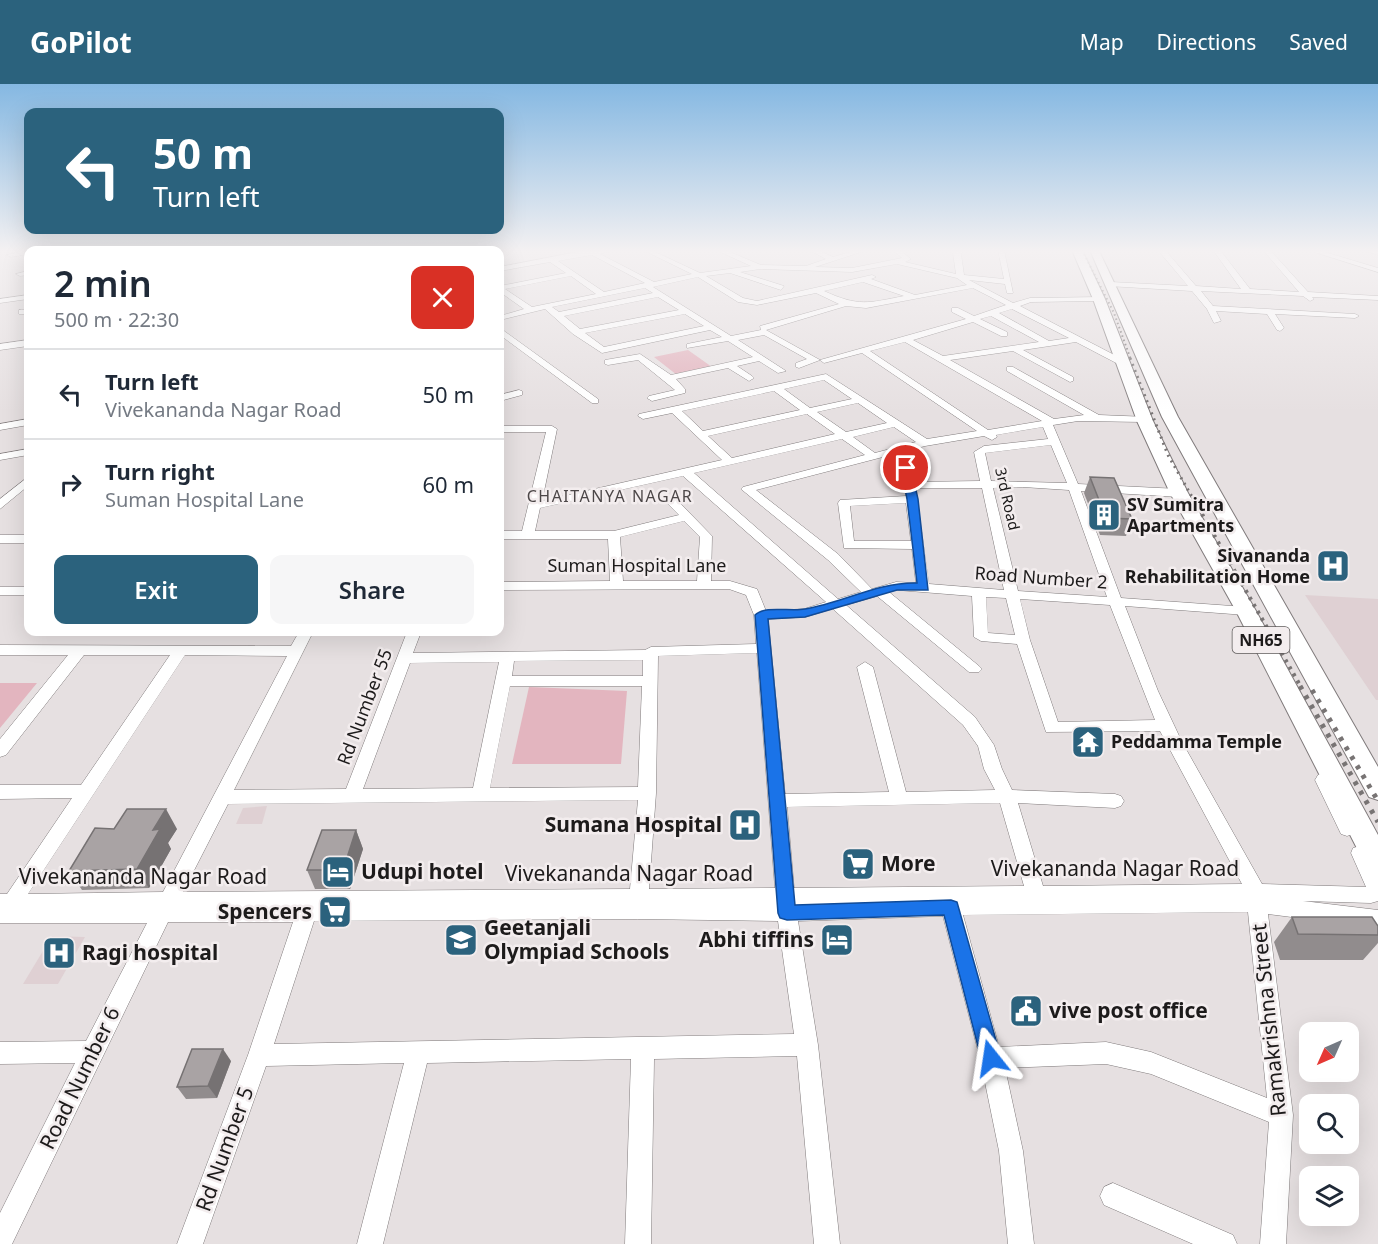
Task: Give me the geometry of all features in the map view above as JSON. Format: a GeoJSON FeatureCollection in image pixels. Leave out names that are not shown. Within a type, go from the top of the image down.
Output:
{"type":"FeatureCollection","features":[{"type":"Feature","properties":{"kind":"highway","name":"NH65"},"geometry":{"type":"LineString","coordinates":[[1102,304],[1144,420],[1179,493],[1246,611],[1378,862]]}},
{"type":"Feature","properties":{"kind":"highway","name":"NH65"},"geometry":{"type":"LineString","coordinates":[[1120,304],[1175,425],[1378,790]]}},
{"type":"Feature","properties":{"kind":"highway"},"geometry":{"type":"LineString","coordinates":[[1144,420],[1175,425]]}},
{"type":"Feature","properties":{"kind":"street"},"geometry":{"type":"LineString","coordinates":[[522,304],[529,309]]}},
{"type":"Feature","properties":{"kind":"street"},"geometry":{"type":"LineString","coordinates":[[504,317],[555,304]]}},
{"type":"Feature","properties":{"kind":"street"},"geometry":{"type":"LineString","coordinates":[[556,315],[610,304]]}},
{"type":"Feature","properties":{"kind":"street"},"geometry":{"type":"LineString","coordinates":[[675,304],[782,371]]}},
{"type":"Feature","properties":{"kind":"street"},"geometry":{"type":"LineString","coordinates":[[824,360],[764,328],[846,304]]}},
{"type":"Feature","properties":{"kind":"street"},"geometry":{"type":"LineString","coordinates":[[847,304],[866,306],[875,304]]}},
{"type":"Feature","properties":{"kind":"street"},"geometry":{"type":"LineString","coordinates":[[925,443],[815,369],[824,360],[975,319],[1016,304]]}},
{"type":"Feature","properties":{"kind":"street"},"geometry":{"type":"LineString","coordinates":[[1208,304],[1217,321]]}},
{"type":"Feature","properties":{"kind":"street"},"geometry":{"type":"LineString","coordinates":[[1315,304],[1332,323]]}},
{"type":"Feature","properties":{"kind":"street"},"geometry":{"type":"LineString","coordinates":[[1013,305],[1075,340],[1123,363]]}},
{"type":"Feature","properties":{"kind":"street"},"geometry":{"type":"LineString","coordinates":[[546,306],[598,349],[607,350],[711,327]]}},
{"type":"Feature","properties":{"kind":"street"},"geometry":{"type":"LineString","coordinates":[[1211,308],[1355,316]]}},
{"type":"Feature","properties":{"kind":"street"},"geometry":{"type":"LineString","coordinates":[[955,310],[1004,334]]}},
{"type":"Feature","properties":{"kind":"street"},"geometry":{"type":"LineString","coordinates":[[576,332],[685,311]]}},
{"type":"Feature","properties":{"kind":"street"},"geometry":{"type":"LineString","coordinates":[[1269,311],[1280,328]]}},
{"type":"Feature","properties":{"kind":"street"},"geometry":{"type":"LineString","coordinates":[[991,312],[1046,343]]}},
{"type":"Feature","properties":{"kind":"street"},"geometry":{"type":"LineString","coordinates":[[690,346],[758,332],[768,333],[815,360],[799,365]]}},
{"type":"Feature","properties":{"kind":"street"},"geometry":{"type":"LineString","coordinates":[[504,334],[595,401]]}},
{"type":"Feature","properties":{"kind":"street"},"geometry":{"type":"LineString","coordinates":[[906,339],[1049,422],[1114,601],[1166,725],[1256,898]]}},
{"type":"Feature","properties":{"kind":"street"},"geometry":{"type":"LineString","coordinates":[[941,359],[1075,340]]}},
{"type":"Feature","properties":{"kind":"street"},"geometry":{"type":"LineString","coordinates":[[0,348],[24,344]]}},
{"type":"Feature","properties":{"kind":"street"},"geometry":{"type":"LineString","coordinates":[[1013,348],[1070,379]]}},
{"type":"Feature","properties":{"kind":"street"},"geometry":{"type":"LineString","coordinates":[[863,350],[989,434],[1001,447]]}},
{"type":"Feature","properties":{"kind":"street"},"geometry":{"type":"LineString","coordinates":[[608,362],[633,357],[642,358],[682,391],[652,398]]}},
{"type":"Feature","properties":{"kind":"street"},"geometry":{"type":"LineString","coordinates":[[669,378],[761,358]]}},
{"type":"Feature","properties":{"kind":"street"},"geometry":{"type":"LineString","coordinates":[[730,365],[749,378]]}},
{"type":"Feature","properties":{"kind":"street"},"geometry":{"type":"LineString","coordinates":[[1010,369],[1097,418]]}},
{"type":"Feature","properties":{"kind":"street"},"geometry":{"type":"LineString","coordinates":[[643,416],[826,377]]}},
{"type":"Feature","properties":{"kind":"street"},"geometry":{"type":"LineString","coordinates":[[776,388],[873,456]]}},
{"type":"Feature","properties":{"kind":"street"},"geometry":{"type":"LineString","coordinates":[[504,397],[519,393]]}},
{"type":"Feature","properties":{"kind":"street"},"geometry":{"type":"LineString","coordinates":[[702,434],[859,400]]}},
{"type":"Feature","properties":{"kind":"street"},"geometry":{"type":"LineString","coordinates":[[674,409],[731,463]]}},
{"type":"Feature","properties":{"kind":"street"},"geometry":{"type":"LineString","coordinates":[[974,669],[747,490],[925,443],[989,434],[1049,422],[1097,418],[1144,420]]}},
{"type":"Feature","properties":{"kind":"street"},"geometry":{"type":"LineString","coordinates":[[0,427],[24,423]]}},
{"type":"Feature","properties":{"kind":"street"},"geometry":{"type":"LineString","coordinates":[[534,506],[895,424]]}},
{"type":"Feature","properties":{"kind":"street"},"geometry":{"type":"LineString","coordinates":[[504,429],[552,429],[528,534]]}},
{"type":"Feature","properties":{"kind":"street","name":"3rd Road"},"geometry":{"type":"LineString","coordinates":[[1055,441],[979,452],[1023,640],[1052,728],[1166,725]]}},
{"type":"Feature","properties":{"kind":"street"},"geometry":{"type":"LineString","coordinates":[[0,457],[24,453]]}},
{"type":"Feature","properties":{"kind":"street"},"geometry":{"type":"LineString","coordinates":[[906,468],[913,499],[924,587]]}},
{"type":"Feature","properties":{"kind":"street"},"geometry":{"type":"LineString","coordinates":[[687,473],[969,721],[986,745],[993,770],[1006,796],[1036,893]]}},
{"type":"Feature","properties":{"kind":"street"},"geometry":{"type":"LineString","coordinates":[[910,485],[986,483],[1179,493]]}},
{"type":"Feature","properties":{"kind":"street"},"geometry":{"type":"LineString","coordinates":[[4,501],[24,484]]}},
{"type":"Feature","properties":{"kind":"street"},"geometry":{"type":"LineString","coordinates":[[4,501],[24,498]]}},
{"type":"Feature","properties":{"kind":"street"},"geometry":{"type":"LineString","coordinates":[[913,499],[844,502],[847,534],[849,545],[918,545]]}},
{"type":"Feature","properties":{"kind":"street"},"geometry":{"type":"LineString","coordinates":[[672,502],[706,536],[704,585]]}},
{"type":"Feature","properties":{"kind":"street"},"geometry":{"type":"LineString","coordinates":[[504,535],[614,535],[687,517]]}},
{"type":"Feature","properties":{"kind":"street"},"geometry":{"type":"LineString","coordinates":[[614,535],[617,585]]}},
{"type":"Feature","properties":{"kind":"street"},"geometry":{"type":"LineString","coordinates":[[0,539],[24,539]]}},
{"type":"Feature","properties":{"kind":"street","name":"Suman Hospital Lane"},"geometry":{"type":"LineString","coordinates":[[504,586],[730,585],[752,592],[761,615],[786,905],[807,1045],[827,1244]]}},
{"type":"Feature","properties":{"kind":"street","name":"Road Number 2"},"geometry":{"type":"LineString","coordinates":[[761,615],[805,613],[836,606],[896,586],[1246,611]]}},
{"type":"Feature","properties":{"kind":"street"},"geometry":{"type":"LineString","coordinates":[[0,591],[24,591]]}},
{"type":"Feature","properties":{"kind":"street"},"geometry":{"type":"LineString","coordinates":[[979,592],[981,637],[1023,640]]}},
{"type":"Feature","properties":{"kind":"street","name":"Road Number 6"},"geometry":{"type":"LineString","coordinates":[[0,1241],[92,1053],[304,636]]}},
{"type":"Feature","properties":{"kind":"street","name":"Rd Number 55"},"geometry":{"type":"LineString","coordinates":[[352,796],[413,636]]}},
{"type":"Feature","properties":{"kind":"street"},"geometry":{"type":"LineString","coordinates":[[639,898],[647,793],[651,652],[764,648]]}},
{"type":"Feature","properties":{"kind":"street"},"geometry":{"type":"LineString","coordinates":[[0,650],[296,651]]}},
{"type":"Feature","properties":{"kind":"street"},"geometry":{"type":"LineString","coordinates":[[0,751],[80,650]]}},
{"type":"Feature","properties":{"kind":"street"},"geometry":{"type":"LineString","coordinates":[[4,906],[87,791],[181,650]]}},
{"type":"Feature","properties":{"kind":"street"},"geometry":{"type":"LineString","coordinates":[[406,658],[651,655]]}},
{"type":"Feature","properties":{"kind":"street"},"geometry":{"type":"LineString","coordinates":[[480,795],[508,656]]}},
{"type":"Feature","properties":{"kind":"street"},"geometry":{"type":"LineString","coordinates":[[865,667],[899,798]]}},
{"type":"Feature","properties":{"kind":"street"},"geometry":{"type":"LineString","coordinates":[[503,681],[650,681]]}},
{"type":"Feature","properties":{"kind":"street","name":"Vivekananda Nagar Road"},"geometry":{"type":"LineString","coordinates":[[165,908],[639,898],[786,905],[951,907],[1371,895],[1376,886],[1373,877],[1327,790],[1324,780],[1332,775]]}},
{"type":"Feature","properties":{"kind":"street"},"geometry":{"type":"LineString","coordinates":[[0,792],[87,791]]}},
{"type":"Feature","properties":{"kind":"street"},"geometry":{"type":"LineString","coordinates":[[223,797],[647,793]]}},
{"type":"Feature","properties":{"kind":"street"},"geometry":{"type":"LineString","coordinates":[[777,801],[1006,796],[1115,801]]}},
{"type":"Feature","properties":{"kind":"street","name":"Vivekananda Nagar Road"},"geometry":{"type":"LineString","coordinates":[[4,906],[165,908],[306,914],[638,911],[1036,893],[1256,898],[1378,919]]}},
{"type":"Feature","properties":{"kind":"street","name":"Ramakrishna Street"},"geometry":{"type":"LineString","coordinates":[[1256,898],[1281,1115],[1273,1244]]}},
{"type":"Feature","properties":{"kind":"street"},"geometry":{"type":"LineString","coordinates":[[951,907],[991,1058],[1011,1151],[1021,1244]]}},
{"type":"Feature","properties":{"kind":"street","name":"Rd Number 5"},"geometry":{"type":"LineString","coordinates":[[190,1244],[259,1055],[306,914]]}},
{"type":"Feature","properties":{"kind":"street"},"geometry":{"type":"LineString","coordinates":[[259,1055],[807,1045]]}},
{"type":"Feature","properties":{"kind":"street"},"geometry":{"type":"LineString","coordinates":[[638,1244],[643,1048]]}},
{"type":"Feature","properties":{"kind":"street"},"geometry":{"type":"LineString","coordinates":[[370,1244],[418,1052]]}},
{"type":"Feature","properties":{"kind":"street"},"geometry":{"type":"LineString","coordinates":[[0,1053],[92,1053]]}},
{"type":"Feature","properties":{"kind":"street"},"geometry":{"type":"LineString","coordinates":[[991,1058],[1106,1053],[1151,1063],[1281,1115]]}},
{"type":"Feature","properties":{"kind":"street"},"geometry":{"type":"LineString","coordinates":[[1113,1196],[1224,1244]]}},
{"type":"Feature","properties":{"kind":"shaded area"},"geometry":{"type":"Polygon","coordinates":[[[688,350],[712,367],[677,375],[654,357],[688,350]]]}},
{"type":"Feature","properties":{"kind":"shaded area"},"geometry":{"type":"Polygon","coordinates":[[[1305,595],[1378,599],[1378,700],[1376,700],[1305,595]]]}},
{"type":"Feature","properties":{"kind":"shaded area"},"geometry":{"type":"Polygon","coordinates":[[[0,683],[37,683],[0,728],[0,683]]]}},
{"type":"Feature","properties":{"kind":"shaded area"},"geometry":{"type":"Polygon","coordinates":[[[529,687],[627,691],[621,764],[512,764],[529,687]]]}},
{"type":"Feature","properties":{"kind":"shaded area"},"geometry":{"type":"Polygon","coordinates":[[[267,806],[262,824],[236,824],[243,808],[267,806]]]}},
{"type":"Feature","properties":{"kind":"shaded area","name":"Ragi hospital"},"geometry":{"type":"Polygon","coordinates":[[[52,936],[85,937],[58,984],[23,984],[52,936]]]}},
{"type":"Feature","properties":{"kind":"building"},"geometry":{"type":"Polygon","coordinates":[[[1090,477],[1114,478],[1132,519],[1106,518],[1090,477]]]}},
{"type":"Feature","properties":{"kind":"building"},"geometry":{"type":"Polygon","coordinates":[[[127,809],[166,809],[153,830],[160,829],[137,869],[69,871],[95,828],[114,829],[127,809]]]}},
{"type":"Feature","properties":{"kind":"building"},"geometry":{"type":"Polygon","coordinates":[[[322,830],[356,830],[343,870],[307,870],[322,830]]]}},
{"type":"Feature","properties":{"kind":"building"},"geometry":{"type":"Polygon","coordinates":[[[1292,917],[1372,917],[1378,926],[1378,935],[1298,934],[1292,917]]]}},
{"type":"Feature","properties":{"kind":"building"},"geometry":{"type":"Polygon","coordinates":[[[192,1049],[223,1049],[208,1086],[177,1087],[192,1049]]]}},
{"type":"Feature","properties":{"kind":"railway"},"geometry":{"type":"LineString","coordinates":[[1109,304],[1131,360]]}},
{"type":"Feature","properties":{"kind":"railway"},"geometry":{"type":"LineString","coordinates":[[1130,358],[1168,455],[1195,502]]}},
{"type":"Feature","properties":{"kind":"railway"},"geometry":{"type":"LineString","coordinates":[[1194,500],[1301,687]]}},
{"type":"Feature","properties":{"kind":"railway"},"geometry":{"type":"LineString","coordinates":[[1300,686],[1378,822]]}},
{"type":"Feature","properties":{"kind":"railway"},"geometry":{"type":"LineString","coordinates":[[1312,690],[1378,801]]}},
{"type":"Feature","properties":{"kind":"place","name":"SV Sumitra Apartments"},"geometry":{"type":"Point","coordinates":[1104,515]}},
{"type":"Feature","properties":{"kind":"place","name":"Sivananda Rehabilitation Home"},"geometry":{"type":"Point","coordinates":[1333,566]}},
{"type":"Feature","properties":{"kind":"place","name":"Peddamma Temple"},"geometry":{"type":"Point","coordinates":[1088,742]}},
{"type":"Feature","properties":{"kind":"place","name":"Sumana Hospital"},"geometry":{"type":"Point","coordinates":[745,825]}},
{"type":"Feature","properties":{"kind":"place","name":"More"},"geometry":{"type":"Point","coordinates":[858,864]}},
{"type":"Feature","properties":{"kind":"place","name":"Udupi hotel"},"geometry":{"type":"Point","coordinates":[338,872]}},
{"type":"Feature","properties":{"kind":"place","name":"Spencers"},"geometry":{"type":"Point","coordinates":[335,912]}},
{"type":"Feature","properties":{"kind":"place","name":"Geetanjali Olympiad Schools"},"geometry":{"type":"Point","coordinates":[461,940]}},
{"type":"Feature","properties":{"kind":"place","name":"Abhi tiffins"},"geometry":{"type":"Point","coordinates":[837,940]}},
{"type":"Feature","properties":{"kind":"place","name":"Ragi hospital"},"geometry":{"type":"Point","coordinates":[59,953]}},
{"type":"Feature","properties":{"kind":"place","name":"vive post office"},"geometry":{"type":"Point","coordinates":[1026,1011]}},
{"type":"Feature","properties":{"kind":"district","name":"CHAITANYA NAGAR"},"geometry":{"type":"Point","coordinates":[610,496]}},
{"type":"Feature","properties":{"kind":"route"},"geometry":{"type":"LineString","coordinates":[[906,468],[913,499],[924,587],[896,586],[836,606],[805,613],[761,615],[787,913],[951,907],[991,1058]]}}]}
